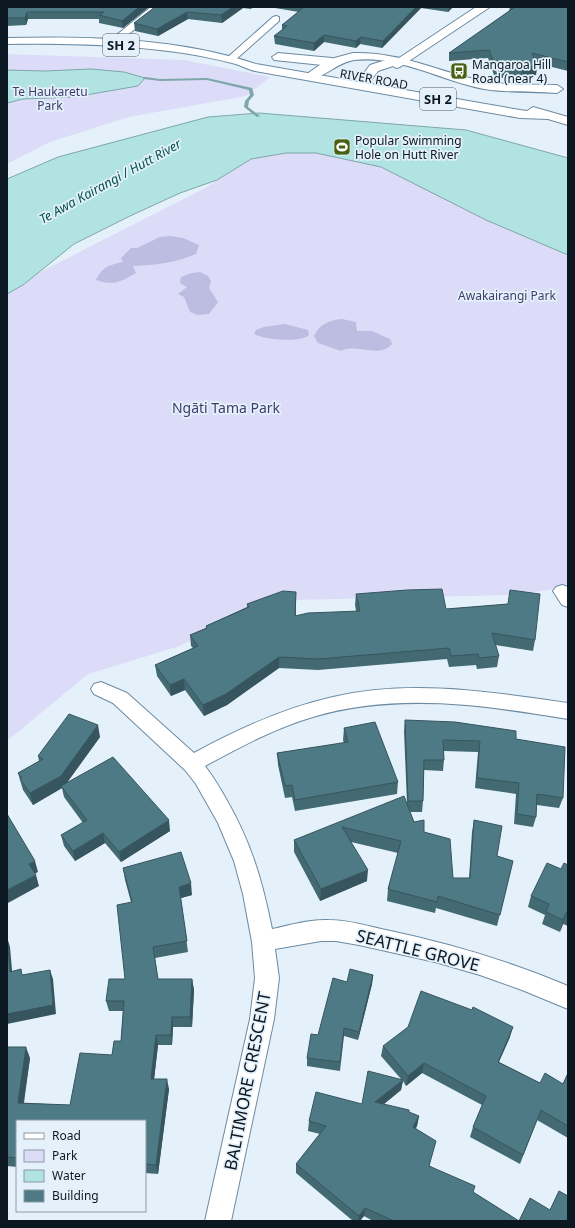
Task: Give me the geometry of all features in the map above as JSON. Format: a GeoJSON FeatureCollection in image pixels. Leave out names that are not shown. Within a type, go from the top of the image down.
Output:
{"type":"FeatureCollection","features":[{"type":"Feature","properties":{"kind":"main road"},"geometry":{"type":"LineString","coordinates":[[367,77],[374,68],[396,62],[484,7]]}},
{"type":"Feature","properties":{"kind":"main road","name":"SH 2"},"geometry":{"type":"LineString","coordinates":[[7,42],[38,41],[111,44],[231,59],[251,57],[335,76]]}},
{"type":"Feature","properties":{"kind":"main road"},"geometry":{"type":"LineString","coordinates":[[251,57],[332,62],[376,56],[452,82],[488,91],[526,93],[562,89]]}},
{"type":"Feature","properties":{"kind":"main road","name":"SH 2"},"geometry":{"type":"LineString","coordinates":[[231,59],[253,67],[315,72]]}},
{"type":"Feature","properties":{"kind":"main road"},"geometry":{"type":"LineString","coordinates":[[315,72],[332,62]]}},
{"type":"Feature","properties":{"kind":"main road"},"geometry":{"type":"LineString","coordinates":[[335,76],[367,63],[396,62]]}},
{"type":"Feature","properties":{"kind":"main road","name":"RIVER ROAD"},"geometry":{"type":"LineString","coordinates":[[335,76],[367,77],[515,105],[546,116],[568,121]]}},
{"type":"Feature","properties":{"kind":"main road","name":"RIVER ROAD"},"geometry":{"type":"LineString","coordinates":[[335,76],[520,114],[546,116]]}},
{"type":"Feature","properties":{"kind":"street"},"geometry":{"type":"LineString","coordinates":[[111,44],[157,7]]}},
{"type":"Feature","properties":{"kind":"street"},"geometry":{"type":"LineString","coordinates":[[231,59],[276,19]]}},
{"type":"Feature","properties":{"kind":"street","name":"BALTIMORE CRESCENT"},"geometry":{"type":"LineString","coordinates":[[101,689],[120,698],[192,764],[215,797],[228,820],[245,861],[254,894],[263,942],[267,978],[262,1019],[218,1221]]}},
{"type":"Feature","properties":{"kind":"street"},"geometry":{"type":"LineString","coordinates":[[192,764],[247,735],[290,717],[355,700],[400,696],[442,696],[491,699],[568,711]]}},
{"type":"Feature","properties":{"kind":"street","name":"SEATTLE GROVE"},"geometry":{"type":"LineString","coordinates":[[263,942],[308,932],[329,930],[355,934],[431,950],[502,972],[568,998]]}},
{"type":"Feature","properties":{"kind":"green space","name":"Te Haukaretu Park"},"geometry":{"type":"Polygon","coordinates":[[[7,54],[184,60],[270,77],[246,96],[129,117],[50,142],[7,164],[7,54]]]}},
{"type":"Feature","properties":{"kind":"green space","name":"Ngāti Tama Park"},"geometry":{"type":"Polygon","coordinates":[[[286,153],[316,153],[381,167],[568,255],[568,587],[514,595],[296,600],[246,615],[177,647],[88,674],[7,741],[7,289],[207,187],[251,159],[286,153]]]}},
{"type":"Feature","properties":{"kind":"shaded area"},"geometry":{"type":"Polygon","coordinates":[[[170,236],[183,238],[199,245],[196,254],[173,261],[133,266],[136,273],[117,282],[108,283],[96,280],[106,267],[123,262],[121,258],[131,248],[137,248],[160,237],[170,236]]]}},
{"type":"Feature","properties":{"kind":"shaded area"},"geometry":{"type":"Polygon","coordinates":[[[200,272],[208,276],[211,281],[209,288],[218,302],[209,314],[198,315],[190,312],[184,297],[178,294],[187,287],[180,283],[181,277],[200,272]]]}},
{"type":"Feature","properties":{"kind":"shaded area"},"geometry":{"type":"Polygon","coordinates":[[[342,319],[356,322],[357,331],[372,331],[390,339],[392,344],[387,348],[374,351],[347,349],[341,351],[318,343],[314,336],[319,328],[325,323],[342,319]]]}},
{"type":"Feature","properties":{"kind":"shaded area"},"geometry":{"type":"Polygon","coordinates":[[[285,324],[308,330],[309,335],[305,338],[283,340],[266,338],[254,334],[256,330],[264,327],[285,324]]]}},
{"type":"Feature","properties":{"kind":"water"},"geometry":{"type":"Polygon","coordinates":[[[91,69],[124,72],[145,78],[138,86],[74,97],[23,99],[7,103],[7,70],[45,71],[91,69]]]}},
{"type":"Feature","properties":{"kind":"water","name":"Te Awa Kairangi / Hutt River"},"geometry":{"type":"Polygon","coordinates":[[[259,113],[466,130],[568,158],[568,255],[486,220],[381,167],[316,153],[286,153],[251,159],[217,180],[180,193],[74,244],[23,285],[7,294],[7,179],[58,157],[208,117],[259,113]]]}},
{"type":"Feature","properties":{"kind":"building"},"geometry":{"type":"Polygon","coordinates":[[[7,7],[139,7],[122,21],[99,15],[104,12],[27,12],[25,18],[7,18],[7,7]]]}},
{"type":"Feature","properties":{"kind":"building"},"geometry":{"type":"Polygon","coordinates":[[[155,7],[233,7],[221,15],[187,12],[157,29],[134,23],[155,7]]]}},
{"type":"Feature","properties":{"kind":"building"},"geometry":{"type":"Polygon","coordinates":[[[304,7],[416,7],[383,41],[361,37],[356,41],[324,35],[314,43],[274,36],[287,26],[282,25],[304,7]]]}},
{"type":"Feature","properties":{"kind":"building"},"geometry":{"type":"Polygon","coordinates":[[[515,7],[568,7],[568,62],[532,53],[537,66],[522,68],[523,69],[497,70],[489,50],[449,53],[515,7]]]}},
{"type":"Feature","properties":{"kind":"building"},"geometry":{"type":"Polygon","coordinates":[[[442,589],[446,609],[508,604],[510,590],[540,594],[535,640],[492,633],[499,656],[479,658],[478,654],[451,656],[449,648],[318,659],[279,657],[226,694],[203,705],[184,679],[170,685],[155,665],[198,646],[190,635],[207,628],[206,626],[249,607],[247,604],[283,591],[296,592],[295,616],[308,613],[360,611],[356,594],[442,589]]]}},
{"type":"Feature","properties":{"kind":"building"},"geometry":{"type":"Polygon","coordinates":[[[69,714],[98,725],[61,776],[30,793],[20,779],[22,778],[18,773],[43,759],[38,756],[69,714]]]}},
{"type":"Feature","properties":{"kind":"building"},"geometry":{"type":"Polygon","coordinates":[[[405,720],[455,722],[516,731],[516,739],[565,747],[563,798],[537,794],[536,817],[517,814],[519,783],[477,778],[480,741],[443,740],[444,760],[424,760],[423,801],[408,801],[405,720]]]}},
{"type":"Feature","properties":{"kind":"building"},"geometry":{"type":"Polygon","coordinates":[[[375,722],[398,782],[295,800],[292,785],[285,786],[277,753],[348,742],[344,728],[375,722]]]}},
{"type":"Feature","properties":{"kind":"building"},"geometry":{"type":"Polygon","coordinates":[[[113,757],[169,820],[119,852],[103,833],[73,851],[61,835],[87,820],[61,786],[113,757]]]}},
{"type":"Feature","properties":{"kind":"building"},"geometry":{"type":"Polygon","coordinates":[[[404,796],[414,822],[424,820],[424,832],[450,839],[453,878],[470,878],[474,820],[502,826],[497,856],[513,861],[500,915],[438,896],[437,902],[388,889],[401,841],[342,827],[368,870],[321,889],[294,840],[404,796]]]}},
{"type":"Feature","properties":{"kind":"building"},"geometry":{"type":"Polygon","coordinates":[[[7,814],[35,861],[29,864],[36,875],[7,890],[7,814]]]}},
{"type":"Feature","properties":{"kind":"building"},"geometry":{"type":"Polygon","coordinates":[[[181,852],[191,883],[179,887],[187,941],[153,947],[158,979],[192,979],[190,1017],[172,1017],[171,1035],[156,1035],[151,1079],[167,1079],[156,1165],[146,1164],[146,1120],[16,1120],[16,1158],[7,1157],[7,1047],[26,1047],[18,1103],[70,1105],[80,1053],[112,1055],[114,1041],[121,1041],[124,1001],[106,1001],[109,979],[125,979],[117,905],[132,902],[123,868],[181,852]]]}},
{"type":"Feature","properties":{"kind":"building"},"geometry":{"type":"Polygon","coordinates":[[[547,863],[561,869],[564,863],[568,865],[568,913],[567,912],[563,920],[546,912],[549,904],[531,896],[547,863]]]}},
{"type":"Feature","properties":{"kind":"building"},"geometry":{"type":"Polygon","coordinates":[[[7,937],[10,972],[21,969],[22,975],[50,970],[53,1005],[7,1014],[7,937]]]}},
{"type":"Feature","properties":{"kind":"building"},"geometry":{"type":"Polygon","coordinates":[[[350,969],[373,975],[359,1032],[344,1028],[340,1062],[307,1058],[311,1034],[318,1035],[333,978],[347,982],[350,969]]]}},
{"type":"Feature","properties":{"kind":"building"},"geometry":{"type":"Polygon","coordinates":[[[421,991],[472,1010],[473,1007],[513,1027],[498,1062],[540,1083],[545,1073],[563,1084],[568,1073],[568,1126],[541,1110],[523,1155],[473,1127],[486,1096],[424,1063],[408,1076],[383,1046],[408,1027],[421,991]]]}},
{"type":"Feature","properties":{"kind":"building"},"geometry":{"type":"Polygon","coordinates":[[[368,1071],[403,1080],[375,1102],[409,1110],[409,1112],[419,1116],[413,1127],[436,1141],[429,1166],[475,1186],[473,1192],[519,1221],[394,1221],[365,1208],[359,1216],[296,1164],[326,1126],[309,1121],[316,1092],[362,1104],[368,1071]]]}},
{"type":"Feature","properties":{"kind":"building"},"geometry":{"type":"Polygon","coordinates":[[[559,1191],[568,1196],[568,1221],[519,1221],[530,1198],[550,1210],[559,1191]]]}},
{"type":"Feature","properties":{"kind":"waterway"},"geometry":{"type":"LineString","coordinates":[[145,78],[160,80],[207,79],[251,89],[252,95],[247,101],[246,107],[258,116]]}},
{"type":"Feature","properties":{"kind":"place","name":"Mangaroa Hill Road (near 4)"},"geometry":{"type":"Point","coordinates":[459,71]}},
{"type":"Feature","properties":{"kind":"place","name":"Popular Swimming Hole on Hutt River"},"geometry":{"type":"Point","coordinates":[342,147]}},
{"type":"Feature","properties":{"kind":"park label","name":"Awakairangi Park"},"geometry":{"type":"Point","coordinates":[507,295]}}]}
